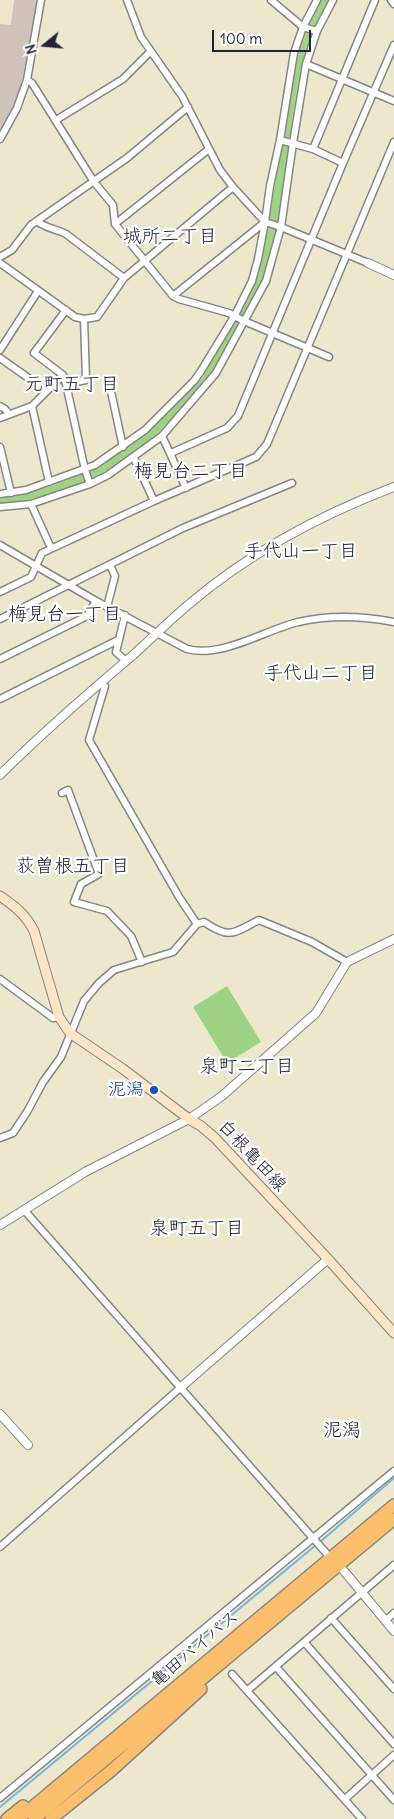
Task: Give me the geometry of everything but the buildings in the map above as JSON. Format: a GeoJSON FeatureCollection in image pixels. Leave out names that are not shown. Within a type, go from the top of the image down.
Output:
{"type":"FeatureCollection","features":[{"type":"Feature","properties":{"kind":"highway","name":"亀田バイパス"},"geometry":{"type":"LineString","coordinates":[[18,1819],[394,1505]]}},
{"type":"Feature","properties":{"kind":"highway","name":"亀田バイパス"},"geometry":{"type":"LineString","coordinates":[[34,1819],[394,1520]]}},
{"type":"Feature","properties":{"kind":"highway"},"geometry":{"type":"LineString","coordinates":[[51,1819],[112,1770],[185,1705],[252,1638]]}},
{"type":"Feature","properties":{"kind":"highway"},"geometry":{"type":"LineString","coordinates":[[7,1819],[180,1676],[192,1674]]}},
{"type":"Feature","properties":{"kind":"main road","name":"白根亀田線"},"geometry":{"type":"LineString","coordinates":[[0,896],[15,906],[28,919],[34,931],[58,1017],[70,1032],[215,1138],[394,1333]]}},
{"type":"Feature","properties":{"kind":"street"},"geometry":{"type":"LineString","coordinates":[[0,139],[17,108],[26,80],[41,0]]}},
{"type":"Feature","properties":{"kind":"street"},"geometry":{"type":"LineString","coordinates":[[127,0],[150,52],[188,107],[220,170],[233,187],[266,222],[368,263],[394,276]]}},
{"type":"Feature","properties":{"kind":"street"},"geometry":{"type":"LineString","coordinates":[[271,0],[303,26],[317,31]]}},
{"type":"Feature","properties":{"kind":"street"},"geometry":{"type":"LineString","coordinates":[[0,494],[26,490],[85,470],[123,447],[160,417],[194,381],[235,315],[252,281],[266,222],[270,186],[280,140],[294,53],[303,26],[317,0]]}},
{"type":"Feature","properties":{"kind":"street"},"geometry":{"type":"LineString","coordinates":[[0,508],[32,504],[90,484],[108,475],[162,436],[216,373],[266,280],[281,227],[292,143],[306,64],[317,31],[333,0]]}},
{"type":"Feature","properties":{"kind":"street"},"geometry":{"type":"LineString","coordinates":[[312,149],[375,0]]}},
{"type":"Feature","properties":{"kind":"street"},"geometry":{"type":"LineString","coordinates":[[391,0],[394,4]]}},
{"type":"Feature","properties":{"kind":"street"},"geometry":{"type":"LineString","coordinates":[[171,453],[226,428],[238,416],[394,45]]}},
{"type":"Feature","properties":{"kind":"street"},"geometry":{"type":"LineString","coordinates":[[56,120],[123,78],[150,52]]}},
{"type":"Feature","properties":{"kind":"street"},"geometry":{"type":"LineString","coordinates":[[306,64],[394,101]]}},
{"type":"Feature","properties":{"kind":"street"},"geometry":{"type":"LineString","coordinates":[[26,80],[32,83],[94,182],[113,205],[115,224],[173,296],[179,300],[235,315],[273,334],[329,357]]}},
{"type":"Feature","properties":{"kind":"street"},"geometry":{"type":"LineString","coordinates":[[0,257],[12,250],[31,225],[127,158],[188,107]]}},
{"type":"Feature","properties":{"kind":"street"},"geometry":{"type":"LineString","coordinates":[[280,140],[312,149],[343,163]]}},
{"type":"Feature","properties":{"kind":"street"},"geometry":{"type":"LineString","coordinates":[[0,592],[31,577],[42,553],[51,548],[256,457],[268,444],[394,142]]}},
{"type":"Feature","properties":{"kind":"street"},"geometry":{"type":"LineString","coordinates":[[115,224],[209,149]]}},
{"type":"Feature","properties":{"kind":"street"},"geometry":{"type":"LineString","coordinates":[[0,263],[75,317],[84,319],[97,317],[124,278],[233,187]]}},
{"type":"Feature","properties":{"kind":"street"},"geometry":{"type":"LineString","coordinates":[[37,221],[43,226],[66,234],[124,278]]}},
{"type":"Feature","properties":{"kind":"street"},"geometry":{"type":"LineString","coordinates":[[173,296],[266,222]]}},
{"type":"Feature","properties":{"kind":"street"},"geometry":{"type":"LineString","coordinates":[[0,350],[38,291]]}},
{"type":"Feature","properties":{"kind":"street"},"geometry":{"type":"LineString","coordinates":[[66,310],[34,353],[62,375],[66,384],[85,470],[90,484]]}},
{"type":"Feature","properties":{"kind":"street"},"geometry":{"type":"LineString","coordinates":[[66,384],[86,380],[84,319]]}},
{"type":"Feature","properties":{"kind":"street"},"geometry":{"type":"LineString","coordinates":[[0,358],[47,391]]}},
{"type":"Feature","properties":{"kind":"street"},"geometry":{"type":"LineString","coordinates":[[0,418],[32,406],[62,375]]}},
{"type":"Feature","properties":{"kind":"street"},"geometry":{"type":"LineString","coordinates":[[110,388],[123,447]]}},
{"type":"Feature","properties":{"kind":"street"},"geometry":{"type":"LineString","coordinates":[[0,406],[9,414]]}},
{"type":"Feature","properties":{"kind":"street"},"geometry":{"type":"LineString","coordinates":[[32,406],[49,482]]}},
{"type":"Feature","properties":{"kind":"street"},"geometry":{"type":"LineString","coordinates":[[162,436],[186,488]]}},
{"type":"Feature","properties":{"kind":"street"},"geometry":{"type":"LineString","coordinates":[[0,447],[11,493]]}},
{"type":"Feature","properties":{"kind":"street"},"geometry":{"type":"LineString","coordinates":[[134,458],[154,501]]}},
{"type":"Feature","properties":{"kind":"street"},"geometry":{"type":"LineString","coordinates":[[0,619],[183,528],[292,483]]}},
{"type":"Feature","properties":{"kind":"street"},"geometry":{"type":"LineString","coordinates":[[0,775],[28,747],[158,633],[187,605],[215,583],[266,549],[337,510],[394,487]]}},
{"type":"Feature","properties":{"kind":"street"},"geometry":{"type":"LineString","coordinates":[[32,504],[51,548]]}},
{"type":"Feature","properties":{"kind":"street"},"geometry":{"type":"LineString","coordinates":[[0,546],[96,601],[187,649],[202,651],[236,644],[257,635],[315,619],[355,618],[394,622]]}},
{"type":"Feature","properties":{"kind":"street"},"geometry":{"type":"LineString","coordinates":[[107,606],[115,576],[110,565]]}},
{"type":"Feature","properties":{"kind":"street"},"geometry":{"type":"LineString","coordinates":[[0,659],[86,616],[96,601]]}},
{"type":"Feature","properties":{"kind":"street"},"geometry":{"type":"LineString","coordinates":[[125,615],[116,652],[126,661]]}},
{"type":"Feature","properties":{"kind":"street"},"geometry":{"type":"LineString","coordinates":[[0,699],[118,640]]}},
{"type":"Feature","properties":{"kind":"street"},"geometry":{"type":"LineString","coordinates":[[101,682],[105,686],[89,740],[197,924]]}},
{"type":"Feature","properties":{"kind":"street"},"geometry":{"type":"LineString","coordinates":[[62,793],[68,790],[99,874],[81,884],[74,902],[107,911],[132,936],[142,962]]}},
{"type":"Feature","properties":{"kind":"street"},"geometry":{"type":"LineString","coordinates":[[0,1138],[13,1133],[27,1112],[42,1082],[61,1057],[84,1001],[99,982],[114,970],[173,952],[197,924],[204,922],[220,932],[234,933],[259,920],[312,942],[347,962]]}},
{"type":"Feature","properties":{"kind":"street"},"geometry":{"type":"LineString","coordinates":[[0,1225],[85,1172],[189,1119],[222,1096],[316,1013],[347,962],[394,940]]}},
{"type":"Feature","properties":{"kind":"street"},"geometry":{"type":"LineString","coordinates":[[0,979],[53,1018],[58,1017]]}},
{"type":"Feature","properties":{"kind":"street"},"geometry":{"type":"LineString","coordinates":[[25,1211],[328,1554]]}},
{"type":"Feature","properties":{"kind":"street"},"geometry":{"type":"LineString","coordinates":[[0,1547],[328,1259]]}},
{"type":"Feature","properties":{"kind":"street"},"geometry":{"type":"LineString","coordinates":[[0,1414],[28,1444]]}},
{"type":"Feature","properties":{"kind":"street"},"geometry":{"type":"LineString","coordinates":[[0,1798],[394,1471]]}},
{"type":"Feature","properties":{"kind":"street"},"geometry":{"type":"LineString","coordinates":[[248,1690],[394,1565]]}},
{"type":"Feature","properties":{"kind":"street"},"geometry":{"type":"LineString","coordinates":[[344,1571],[394,1631]]}},
{"type":"Feature","properties":{"kind":"street"},"geometry":{"type":"LineString","coordinates":[[385,1621],[394,1613]]}},
{"type":"Feature","properties":{"kind":"street"},"geometry":{"type":"LineString","coordinates":[[332,1618],[394,1689]]}},
{"type":"Feature","properties":{"kind":"street"},"geometry":{"type":"LineString","coordinates":[[305,1643],[394,1744]]}},
{"type":"Feature","properties":{"kind":"street"},"geometry":{"type":"LineString","coordinates":[[276,1667],[394,1800]]}},
{"type":"Feature","properties":{"kind":"street"},"geometry":{"type":"LineString","coordinates":[[232,1674],[362,1819]]}},
{"type":"Feature","properties":{"kind":"street"},"geometry":{"type":"LineString","coordinates":[[345,1799],[394,1756]]}},
{"type":"Feature","properties":{"kind":"shaded area"},"geometry":{"type":"Polygon","coordinates":[[[14,0],[37,0],[19,96],[0,130],[0,24],[11,25],[14,0]]]}},
{"type":"Feature","properties":{"kind":"green space"},"geometry":{"type":"Polygon","coordinates":[[[321,0],[330,0],[309,46],[300,75],[280,216],[271,260],[259,290],[214,371],[170,422],[128,457],[106,471],[82,483],[56,492],[29,500],[0,505],[0,498],[31,492],[60,483],[87,471],[113,456],[161,420],[204,376],[204,372],[252,287],[262,261],[296,59],[321,0]]]}},
{"type":"Feature","properties":{"kind":"green space"},"geometry":{"type":"Polygon","coordinates":[[[227,986],[261,1042],[227,1063],[193,1007],[227,986]]]}},
{"type":"Feature","properties":{"kind":"waterway"},"geometry":{"type":"LineString","coordinates":[[320,1542],[394,1478]]}},
{"type":"Feature","properties":{"kind":"waterway"},"geometry":{"type":"LineString","coordinates":[[0,1807],[316,1545]]}},
{"type":"Feature","properties":{"kind":"place","name":"泥潟"},"geometry":{"type":"Point","coordinates":[154,1090]}},
{"type":"Feature","properties":{"kind":"district","name":"城所二丁目"},"geometry":{"type":"Point","coordinates":[170,237]}},
{"type":"Feature","properties":{"kind":"district","name":"元町五丁目"},"geometry":{"type":"Point","coordinates":[72,385]}},
{"type":"Feature","properties":{"kind":"district","name":"梅見台二丁目"},"geometry":{"type":"Point","coordinates":[191,472]}},
{"type":"Feature","properties":{"kind":"district","name":"手代山一丁目"},"geometry":{"type":"Point","coordinates":[301,552]}},
{"type":"Feature","properties":{"kind":"district","name":"梅見台一丁目"},"geometry":{"type":"Point","coordinates":[65,615]}},
{"type":"Feature","properties":{"kind":"district","name":"手代山二丁目"},"geometry":{"type":"Point","coordinates":[321,674]}},
{"type":"Feature","properties":{"kind":"district","name":"荻曽根五丁目"},"geometry":{"type":"Point","coordinates":[73,867]}},
{"type":"Feature","properties":{"kind":"district","name":"泉町二丁目"},"geometry":{"type":"Point","coordinates":[247,1067]}},
{"type":"Feature","properties":{"kind":"district","name":"泉町五丁目"},"geometry":{"type":"Point","coordinates":[197,1229]}},
{"type":"Feature","properties":{"kind":"district","name":"泥潟"},"geometry":{"type":"Point","coordinates":[342,1431]}}]}
